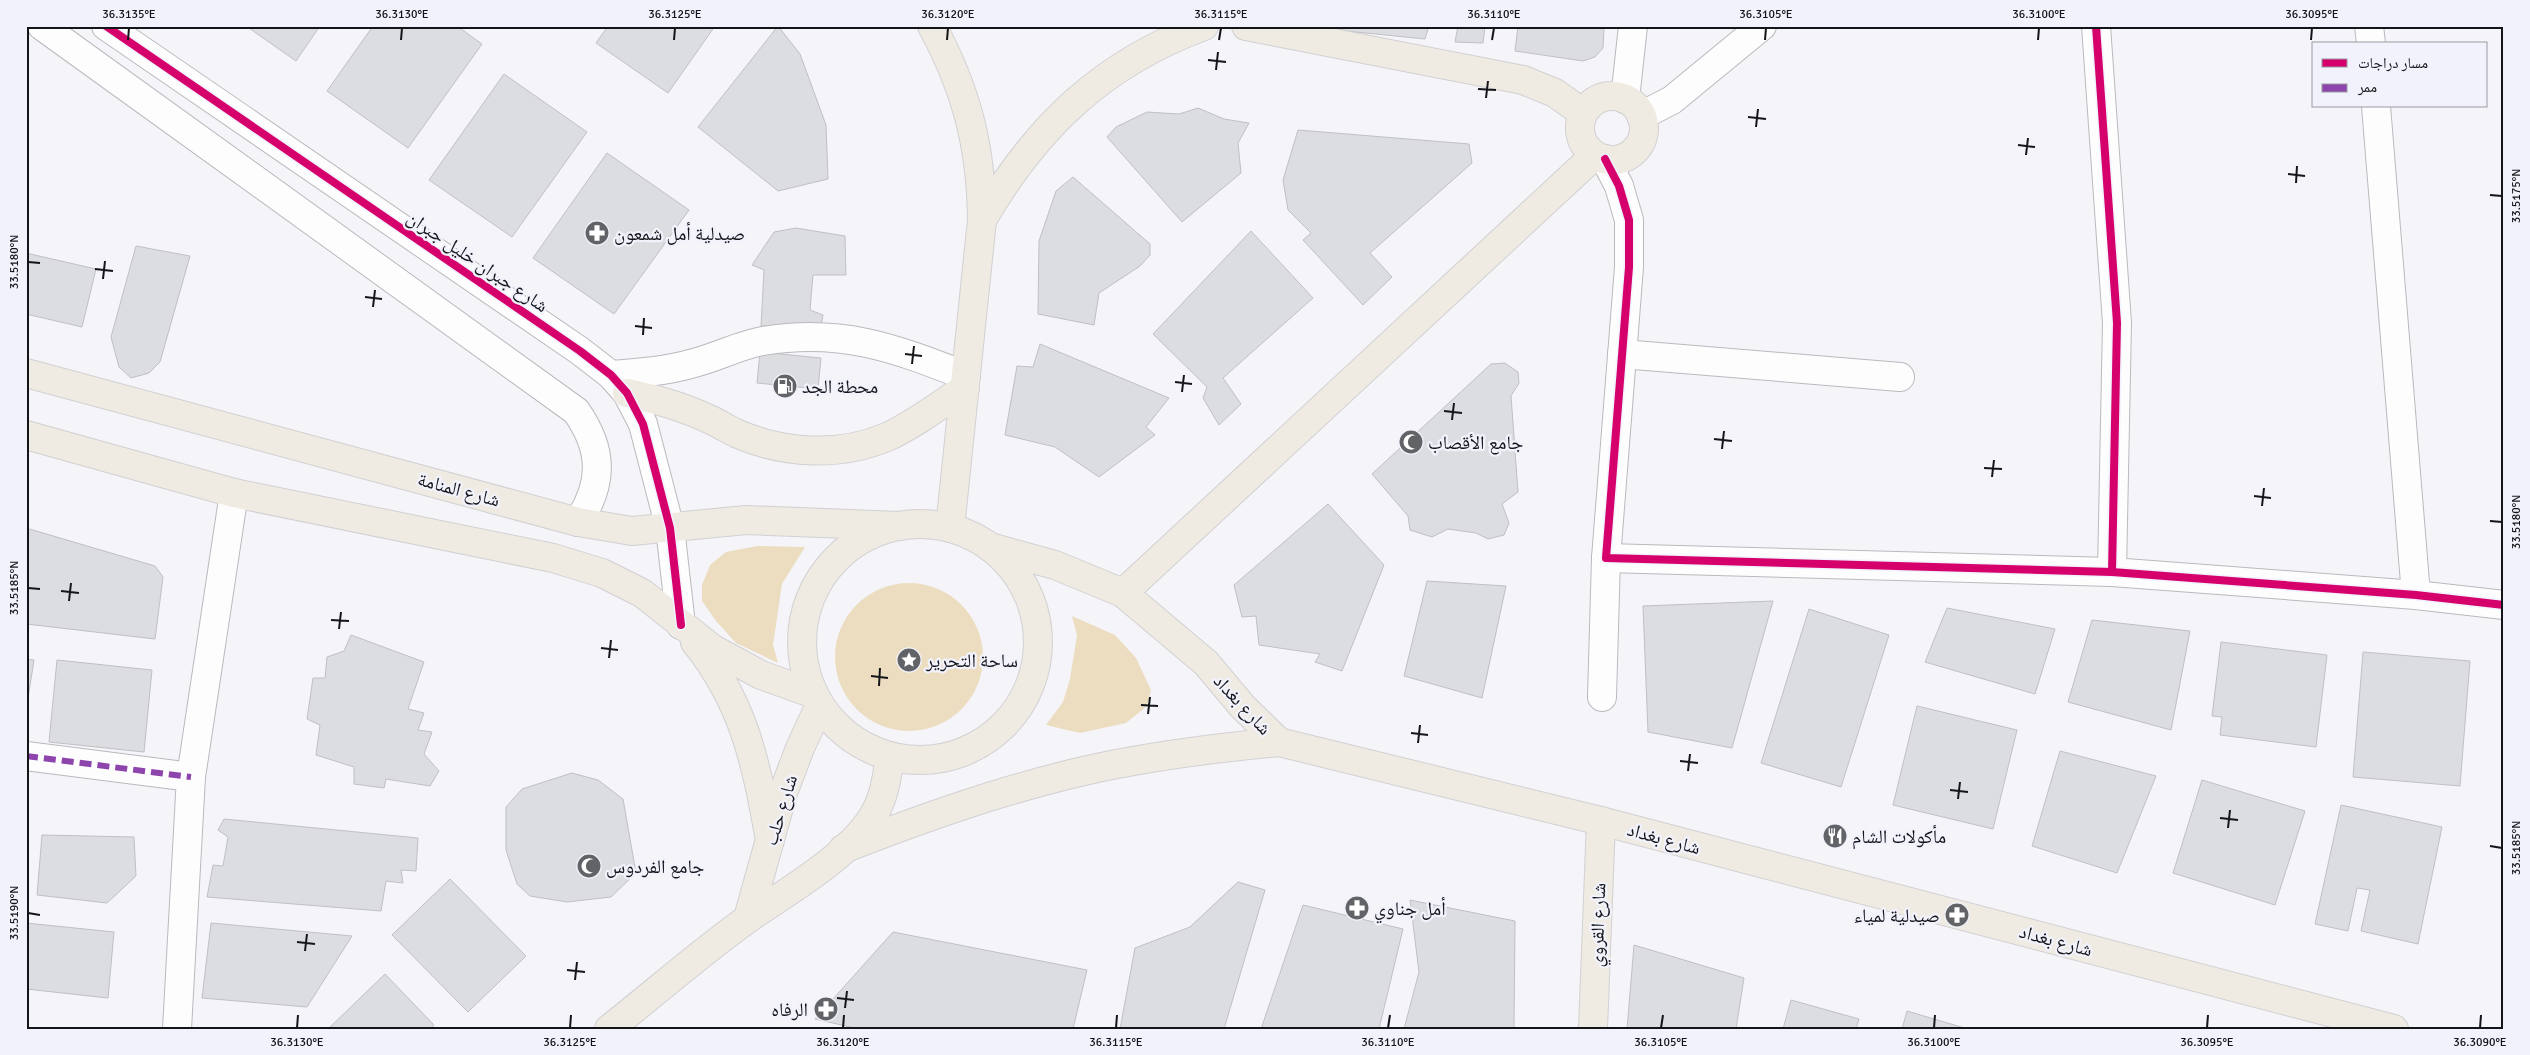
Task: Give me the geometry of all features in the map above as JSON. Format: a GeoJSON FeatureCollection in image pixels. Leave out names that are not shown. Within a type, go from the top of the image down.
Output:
{"type":"FeatureCollection","features":[{"type":"Feature","properties":{"kind":"main road"},"geometry":{"type":"LineString","coordinates":[[932,26],[950,60],[965,98],[976,137],[982,178],[982,220],[950,528]]}},
{"type":"Feature","properties":{"kind":"main road"},"geometry":{"type":"LineString","coordinates":[[982,220],[1002,185],[1025,153],[1051,123],[1080,96],[1112,72],[1146,52],[1204,26]]}},
{"type":"Feature","properties":{"kind":"main road"},"geometry":{"type":"LineString","coordinates":[[1246,26],[1523,80],[1555,94],[1583,113]]}},
{"type":"Feature","properties":{"kind":"main road"},"geometry":{"type":"LineString","coordinates":[[1613,96],[1633,108],[1644,128],[1642,139],[1636,149],[1627,156],[1616,160],[1600,157],[1586,147],[1581,136],[1580,125],[1583,113],[1591,104],[1601,98],[1613,96]]}},
{"type":"Feature","properties":{"kind":"main road"},"geometry":{"type":"LineString","coordinates":[[1123,593],[1600,157]]}},
{"type":"Feature","properties":{"kind":"main road","name":"شارع المنامة"},"geometry":{"type":"LineString","coordinates":[[26,373],[578,522],[632,531],[755,520],[900,526]]}},
{"type":"Feature","properties":{"kind":"main road"},"geometry":{"type":"LineString","coordinates":[[619,384],[685,408],[736,434],[765,444],[796,450],[826,451],[857,446],[886,437],[914,422],[966,382]]}},
{"type":"Feature","properties":{"kind":"main road"},"geometry":{"type":"LineString","coordinates":[[26,435],[234,493],[553,558],[602,573],[642,593],[713,649],[761,675],[817,700]]}},
{"type":"Feature","properties":{"kind":"main road"},"geometry":{"type":"LineString","coordinates":[[926,524],[950,528],[971,536],[990,547],[1016,573],[1026,588],[1036,614],[1040,641],[1037,668],[1027,693],[1013,717],[1000,730],[970,750],[944,758],[917,760],[890,756],[862,746],[838,728],[817,700],[804,665],[802,634],[808,603],[822,575],[844,552],[870,536],[900,526],[926,524]]}},
{"type":"Feature","properties":{"kind":"main road","name":"شارع بغداد"},"geometry":{"type":"LineString","coordinates":[[990,547],[1055,565],[1123,593],[1206,663],[1243,707],[1279,742],[1601,821],[2379,1027]]}},
{"type":"Feature","properties":{"kind":"main road"},"geometry":{"type":"LineString","coordinates":[[682,625],[710,661],[733,700],[750,741],[770,840]]}},
{"type":"Feature","properties":{"kind":"main road","name":"شارع حلب"},"geometry":{"type":"LineString","coordinates":[[748,918],[783,794],[817,700]]}},
{"type":"Feature","properties":{"kind":"main road"},"geometry":{"type":"LineString","coordinates":[[843,849],[964,804],[1070,774],[1152,758],[1279,742]]}},
{"type":"Feature","properties":{"kind":"main road"},"geometry":{"type":"LineString","coordinates":[[609,1029],[748,918],[783,896],[859,835],[875,811],[888,778],[890,756]]}},
{"type":"Feature","properties":{"kind":"main road","name":"شارع القروي"},"geometry":{"type":"LineString","coordinates":[[1593,1029],[1601,821]]}},
{"type":"Feature","properties":{"kind":"street"},"geometry":{"type":"LineString","coordinates":[[42,26],[576,411],[593,441],[597,476],[587,508],[578,522]]}},
{"type":"Feature","properties":{"kind":"street","name":"شارع جبران خليل جبران"},"geometry":{"type":"LineString","coordinates":[[106,26],[580,351],[619,384],[643,424],[670,528],[682,625]]}},
{"type":"Feature","properties":{"kind":"street"},"geometry":{"type":"LineString","coordinates":[[1633,26],[1633,108],[1672,100],[1762,26]]}},
{"type":"Feature","properties":{"kind":"street"},"geometry":{"type":"LineString","coordinates":[[2096,26],[2117,323],[2112,572]]}},
{"type":"Feature","properties":{"kind":"street"},"geometry":{"type":"LineString","coordinates":[[2369,26],[2371,42]]}},
{"type":"Feature","properties":{"kind":"street"},"geometry":{"type":"LineString","coordinates":[[2376,108],[2416,595]]}},
{"type":"Feature","properties":{"kind":"street"},"geometry":{"type":"LineString","coordinates":[[1600,157],[1619,186],[1629,220],[1629,267],[1606,558],[1602,697]]}},
{"type":"Feature","properties":{"kind":"street"},"geometry":{"type":"LineString","coordinates":[[619,384],[656,371],[692,364],[761,342],[801,337],[842,338],[881,345],[966,382]]}},
{"type":"Feature","properties":{"kind":"street"},"geometry":{"type":"LineString","coordinates":[[1622,354],[1900,377]]}},
{"type":"Feature","properties":{"kind":"street"},"geometry":{"type":"LineString","coordinates":[[177,1029],[191,777],[234,493]]}},
{"type":"Feature","properties":{"kind":"street"},"geometry":{"type":"LineString","coordinates":[[1606,558],[2112,572],[2416,595],[2504,605]]}},
{"type":"Feature","properties":{"kind":"street"},"geometry":{"type":"LineString","coordinates":[[26,756],[191,777]]}},
{"type":"Feature","properties":{"kind":"shaded area"},"geometry":{"type":"Polygon","coordinates":[[[757,546],[805,547],[782,584],[773,645],[778,663],[736,643],[716,621],[702,601],[702,585],[710,565],[726,552],[757,546]]]}},
{"type":"Feature","properties":{"kind":"shaded area","name":"ساحة التحرير"},"geometry":{"type":"Polygon","coordinates":[[[909,583],[924,584],[937,588],[962,604],[978,629],[982,642],[982,672],[978,685],[962,710],[937,726],[924,730],[909,731],[894,730],[881,726],[856,710],[840,685],[836,672],[835,657],[836,642],[840,629],[856,604],[881,588],[894,584],[909,583]]]}},
{"type":"Feature","properties":{"kind":"shaded area"},"geometry":{"type":"Polygon","coordinates":[[[1072,616],[1115,635],[1136,658],[1151,690],[1147,706],[1126,723],[1080,733],[1046,725],[1063,702],[1070,679],[1077,635],[1072,616]]]}},
{"type":"Feature","properties":{"kind":"building"},"geometry":{"type":"Polygon","coordinates":[[[246,26],[320,26],[296,61],[246,26]]]}},
{"type":"Feature","properties":{"kind":"building"},"geometry":{"type":"Polygon","coordinates":[[[373,26],[457,26],[482,44],[408,148],[327,91],[373,26]]]}},
{"type":"Feature","properties":{"kind":"building"},"geometry":{"type":"Polygon","coordinates":[[[608,26],[715,26],[668,93],[596,43],[608,26]]]}},
{"type":"Feature","properties":{"kind":"building"},"geometry":{"type":"Polygon","coordinates":[[[778,26],[800,54],[826,125],[828,179],[778,191],[698,127],[778,26]]]}},
{"type":"Feature","properties":{"kind":"building"},"geometry":{"type":"Polygon","coordinates":[[[1323,26],[1429,26],[1425,39],[1346,31],[1323,26]]]}},
{"type":"Feature","properties":{"kind":"building"},"geometry":{"type":"Polygon","coordinates":[[[1458,26],[1485,26],[1483,43],[1455,42],[1458,26]]]}},
{"type":"Feature","properties":{"kind":"building"},"geometry":{"type":"Polygon","coordinates":[[[1518,26],[1604,26],[1603,48],[1595,57],[1583,61],[1515,51],[1518,26]]]}},
{"type":"Feature","properties":{"kind":"building"},"geometry":{"type":"Polygon","coordinates":[[[504,74],[587,132],[512,237],[429,180],[504,74]]]}},
{"type":"Feature","properties":{"kind":"building"},"geometry":{"type":"Polygon","coordinates":[[[1198,108],[1224,119],[1249,123],[1238,143],[1241,173],[1182,222],[1107,137],[1116,127],[1147,112],[1179,114],[1198,108]]]}},
{"type":"Feature","properties":{"kind":"building"},"geometry":{"type":"Polygon","coordinates":[[[1298,130],[1469,144],[1472,163],[1370,253],[1392,277],[1363,305],[1303,240],[1311,233],[1288,210],[1283,180],[1298,130]]]}},
{"type":"Feature","properties":{"kind":"building"},"geometry":{"type":"Polygon","coordinates":[[[607,153],[689,210],[614,314],[533,258],[607,153]]]}},
{"type":"Feature","properties":{"kind":"building"},"geometry":{"type":"Polygon","coordinates":[[[1073,177],[1150,244],[1150,255],[1140,266],[1099,293],[1094,325],[1038,314],[1039,241],[1056,191],[1073,177]]]}},
{"type":"Feature","properties":{"kind":"building"},"geometry":{"type":"Polygon","coordinates":[[[796,228],[845,236],[846,275],[813,275],[810,310],[823,315],[821,328],[761,326],[764,270],[752,265],[774,232],[796,228]]]}},
{"type":"Feature","properties":{"kind":"building"},"geometry":{"type":"Polygon","coordinates":[[[1251,231],[1313,298],[1223,378],[1241,404],[1219,425],[1203,398],[1207,387],[1153,334],[1251,231]]]}},
{"type":"Feature","properties":{"kind":"building"},"geometry":{"type":"Polygon","coordinates":[[[136,246],[190,256],[160,362],[149,373],[131,378],[119,367],[111,337],[136,246]]]}},
{"type":"Feature","properties":{"kind":"building"},"geometry":{"type":"Polygon","coordinates":[[[26,253],[96,269],[82,327],[26,314],[26,253]]]}},
{"type":"Feature","properties":{"kind":"building"},"geometry":{"type":"Polygon","coordinates":[[[1040,344],[1169,398],[1146,427],[1155,435],[1099,477],[1055,447],[1005,435],[1017,366],[1033,367],[1040,344]]]}},
{"type":"Feature","properties":{"kind":"building"},"geometry":{"type":"Polygon","coordinates":[[[760,352],[821,358],[818,389],[757,383],[760,352]]]}},
{"type":"Feature","properties":{"kind":"building"},"geometry":{"type":"Polygon","coordinates":[[[1505,363],[1518,372],[1519,383],[1511,396],[1518,492],[1502,504],[1509,523],[1504,535],[1488,539],[1476,533],[1448,529],[1432,537],[1410,530],[1408,516],[1372,474],[1491,364],[1505,363]]]}},
{"type":"Feature","properties":{"kind":"building"},"geometry":{"type":"Polygon","coordinates":[[[1328,504],[1384,565],[1342,671],[1315,662],[1320,654],[1259,645],[1256,616],[1242,617],[1234,585],[1328,504]]]}},
{"type":"Feature","properties":{"kind":"building"},"geometry":{"type":"Polygon","coordinates":[[[26,528],[155,566],[163,577],[155,639],[26,624],[26,528]]]}},
{"type":"Feature","properties":{"kind":"building"},"geometry":{"type":"Polygon","coordinates":[[[1427,581],[1506,586],[1482,698],[1404,676],[1427,581]]]}},
{"type":"Feature","properties":{"kind":"building"},"geometry":{"type":"Polygon","coordinates":[[[1773,601],[1732,748],[1648,732],[1643,606],[1773,601]]]}},
{"type":"Feature","properties":{"kind":"building"},"geometry":{"type":"Polygon","coordinates":[[[1947,608],[2055,629],[2035,694],[1925,662],[1947,608]]]}},
{"type":"Feature","properties":{"kind":"building"},"geometry":{"type":"Polygon","coordinates":[[[1809,609],[1889,635],[1841,787],[1761,763],[1809,609]]]}},
{"type":"Feature","properties":{"kind":"building"},"geometry":{"type":"Polygon","coordinates":[[[2092,620],[2190,631],[2171,730],[2068,702],[2092,620]]]}},
{"type":"Feature","properties":{"kind":"building"},"geometry":{"type":"Polygon","coordinates":[[[351,635],[424,662],[408,709],[424,713],[418,730],[432,732],[424,754],[439,771],[430,786],[386,779],[384,788],[354,784],[354,767],[316,755],[320,725],[307,719],[313,678],[325,678],[327,657],[344,651],[351,635]]]}},
{"type":"Feature","properties":{"kind":"building"},"geometry":{"type":"Polygon","coordinates":[[[2221,642],[2327,655],[2316,747],[2220,735],[2222,717],[2212,716],[2221,642]]]}},
{"type":"Feature","properties":{"kind":"building"},"geometry":{"type":"Polygon","coordinates":[[[2363,652],[2470,661],[2460,786],[2353,777],[2363,652]]]}},
{"type":"Feature","properties":{"kind":"building"},"geometry":{"type":"Polygon","coordinates":[[[26,659],[34,660],[26,711],[26,659]]]}},
{"type":"Feature","properties":{"kind":"building"},"geometry":{"type":"Polygon","coordinates":[[[57,660],[152,670],[144,752],[49,742],[57,660]]]}},
{"type":"Feature","properties":{"kind":"building"},"geometry":{"type":"Polygon","coordinates":[[[1917,706],[2017,730],[1993,829],[1893,805],[1917,706]]]}},
{"type":"Feature","properties":{"kind":"building"},"geometry":{"type":"Polygon","coordinates":[[[2060,751],[2156,776],[2117,873],[2032,846],[2060,751]]]}},
{"type":"Feature","properties":{"kind":"building"},"geometry":{"type":"Polygon","coordinates":[[[572,773],[598,780],[623,799],[636,873],[611,897],[567,902],[530,896],[517,884],[506,850],[506,807],[522,789],[572,773]]]}},
{"type":"Feature","properties":{"kind":"building"},"geometry":{"type":"Polygon","coordinates":[[[2202,780],[2305,811],[2275,905],[2173,873],[2202,780]]]}},
{"type":"Feature","properties":{"kind":"building"},"geometry":{"type":"Polygon","coordinates":[[[2341,805],[2442,827],[2418,944],[2361,931],[2370,890],[2357,888],[2348,931],[2315,924],[2341,805]]]}},
{"type":"Feature","properties":{"kind":"building"},"geometry":{"type":"Polygon","coordinates":[[[224,819],[418,838],[416,871],[401,870],[403,883],[386,881],[381,911],[207,897],[213,865],[223,866],[228,837],[218,830],[224,819]]]}},
{"type":"Feature","properties":{"kind":"building"},"geometry":{"type":"Polygon","coordinates":[[[42,835],[134,837],[136,876],[107,903],[37,895],[42,835]]]}},
{"type":"Feature","properties":{"kind":"building"},"geometry":{"type":"Polygon","coordinates":[[[450,879],[526,956],[468,1012],[392,935],[450,879]]]}},
{"type":"Feature","properties":{"kind":"building"},"geometry":{"type":"Polygon","coordinates":[[[1238,882],[1265,890],[1224,1029],[1120,1029],[1135,948],[1190,927],[1238,882]]]}},
{"type":"Feature","properties":{"kind":"building"},"geometry":{"type":"Polygon","coordinates":[[[1410,900],[1515,921],[1514,1029],[1404,1029],[1419,972],[1410,900]]]}},
{"type":"Feature","properties":{"kind":"building"},"geometry":{"type":"Polygon","coordinates":[[[1303,905],[1403,929],[1379,1029],[1261,1029],[1303,905]]]}},
{"type":"Feature","properties":{"kind":"building"},"geometry":{"type":"Polygon","coordinates":[[[26,923],[114,932],[108,998],[26,989],[26,923]]]}},
{"type":"Feature","properties":{"kind":"building"},"geometry":{"type":"Polygon","coordinates":[[[211,923],[352,936],[307,1007],[202,998],[211,923]]]}},
{"type":"Feature","properties":{"kind":"building"},"geometry":{"type":"Polygon","coordinates":[[[893,932],[1087,970],[1073,1029],[859,1029],[815,1019],[893,932]]]}},
{"type":"Feature","properties":{"kind":"building"},"geometry":{"type":"Polygon","coordinates":[[[1634,945],[1744,978],[1736,1029],[1627,1029],[1634,945]]]}},
{"type":"Feature","properties":{"kind":"building"},"geometry":{"type":"Polygon","coordinates":[[[385,974],[434,1025],[430,1029],[328,1029],[385,974]]]}},
{"type":"Feature","properties":{"kind":"building"},"geometry":{"type":"Polygon","coordinates":[[[1791,1000],[1859,1019],[1856,1029],[1783,1029],[1791,1000]]]}},
{"type":"Feature","properties":{"kind":"building"},"geometry":{"type":"Polygon","coordinates":[[[1907,1011],[1968,1029],[1902,1029],[1907,1011]]]}},
{"type":"Feature","properties":{"kind":"marked path"},"geometry":{"type":"LineString","coordinates":[[26,756],[191,777]]}},
{"type":"Feature","properties":{"kind":"cycle path"},"geometry":{"type":"LineString","coordinates":[[106,26],[580,351],[611,375],[627,393],[643,424],[670,528],[681,625]]}},
{"type":"Feature","properties":{"kind":"cycle path"},"geometry":{"type":"LineString","coordinates":[[2096,26],[2117,323],[2112,572]]}},
{"type":"Feature","properties":{"kind":"cycle path"},"geometry":{"type":"LineString","coordinates":[[1605,159],[1619,186],[1629,220],[1629,267],[1606,558],[2112,572],[2416,595],[2504,605]]}},
{"type":"Feature","properties":{"kind":"place","name":"صيدلية أمل شمعون"},"geometry":{"type":"Point","coordinates":[597,233]}},
{"type":"Feature","properties":{"kind":"place","name":"محطة الجد"},"geometry":{"type":"Point","coordinates":[785,386]}},
{"type":"Feature","properties":{"kind":"place","name":"جامع الأقصاب"},"geometry":{"type":"Point","coordinates":[1411,442]}},
{"type":"Feature","properties":{"kind":"place","name":"ساحة التحرير"},"geometry":{"type":"Point","coordinates":[909,660]}},
{"type":"Feature","properties":{"kind":"place","name":"مأكولات الشام"},"geometry":{"type":"Point","coordinates":[1835,836]}},
{"type":"Feature","properties":{"kind":"place","name":"جامع الفردوس"},"geometry":{"type":"Point","coordinates":[589,866]}},
{"type":"Feature","properties":{"kind":"place","name":"أمل جناوي"},"geometry":{"type":"Point","coordinates":[1357,908]}},
{"type":"Feature","properties":{"kind":"place","name":"صيدلية لمياء"},"geometry":{"type":"Point","coordinates":[1957,915]}},
{"type":"Feature","properties":{"kind":"place","name":"الرفاه"},"geometry":{"type":"Point","coordinates":[826,1009]}}]}
